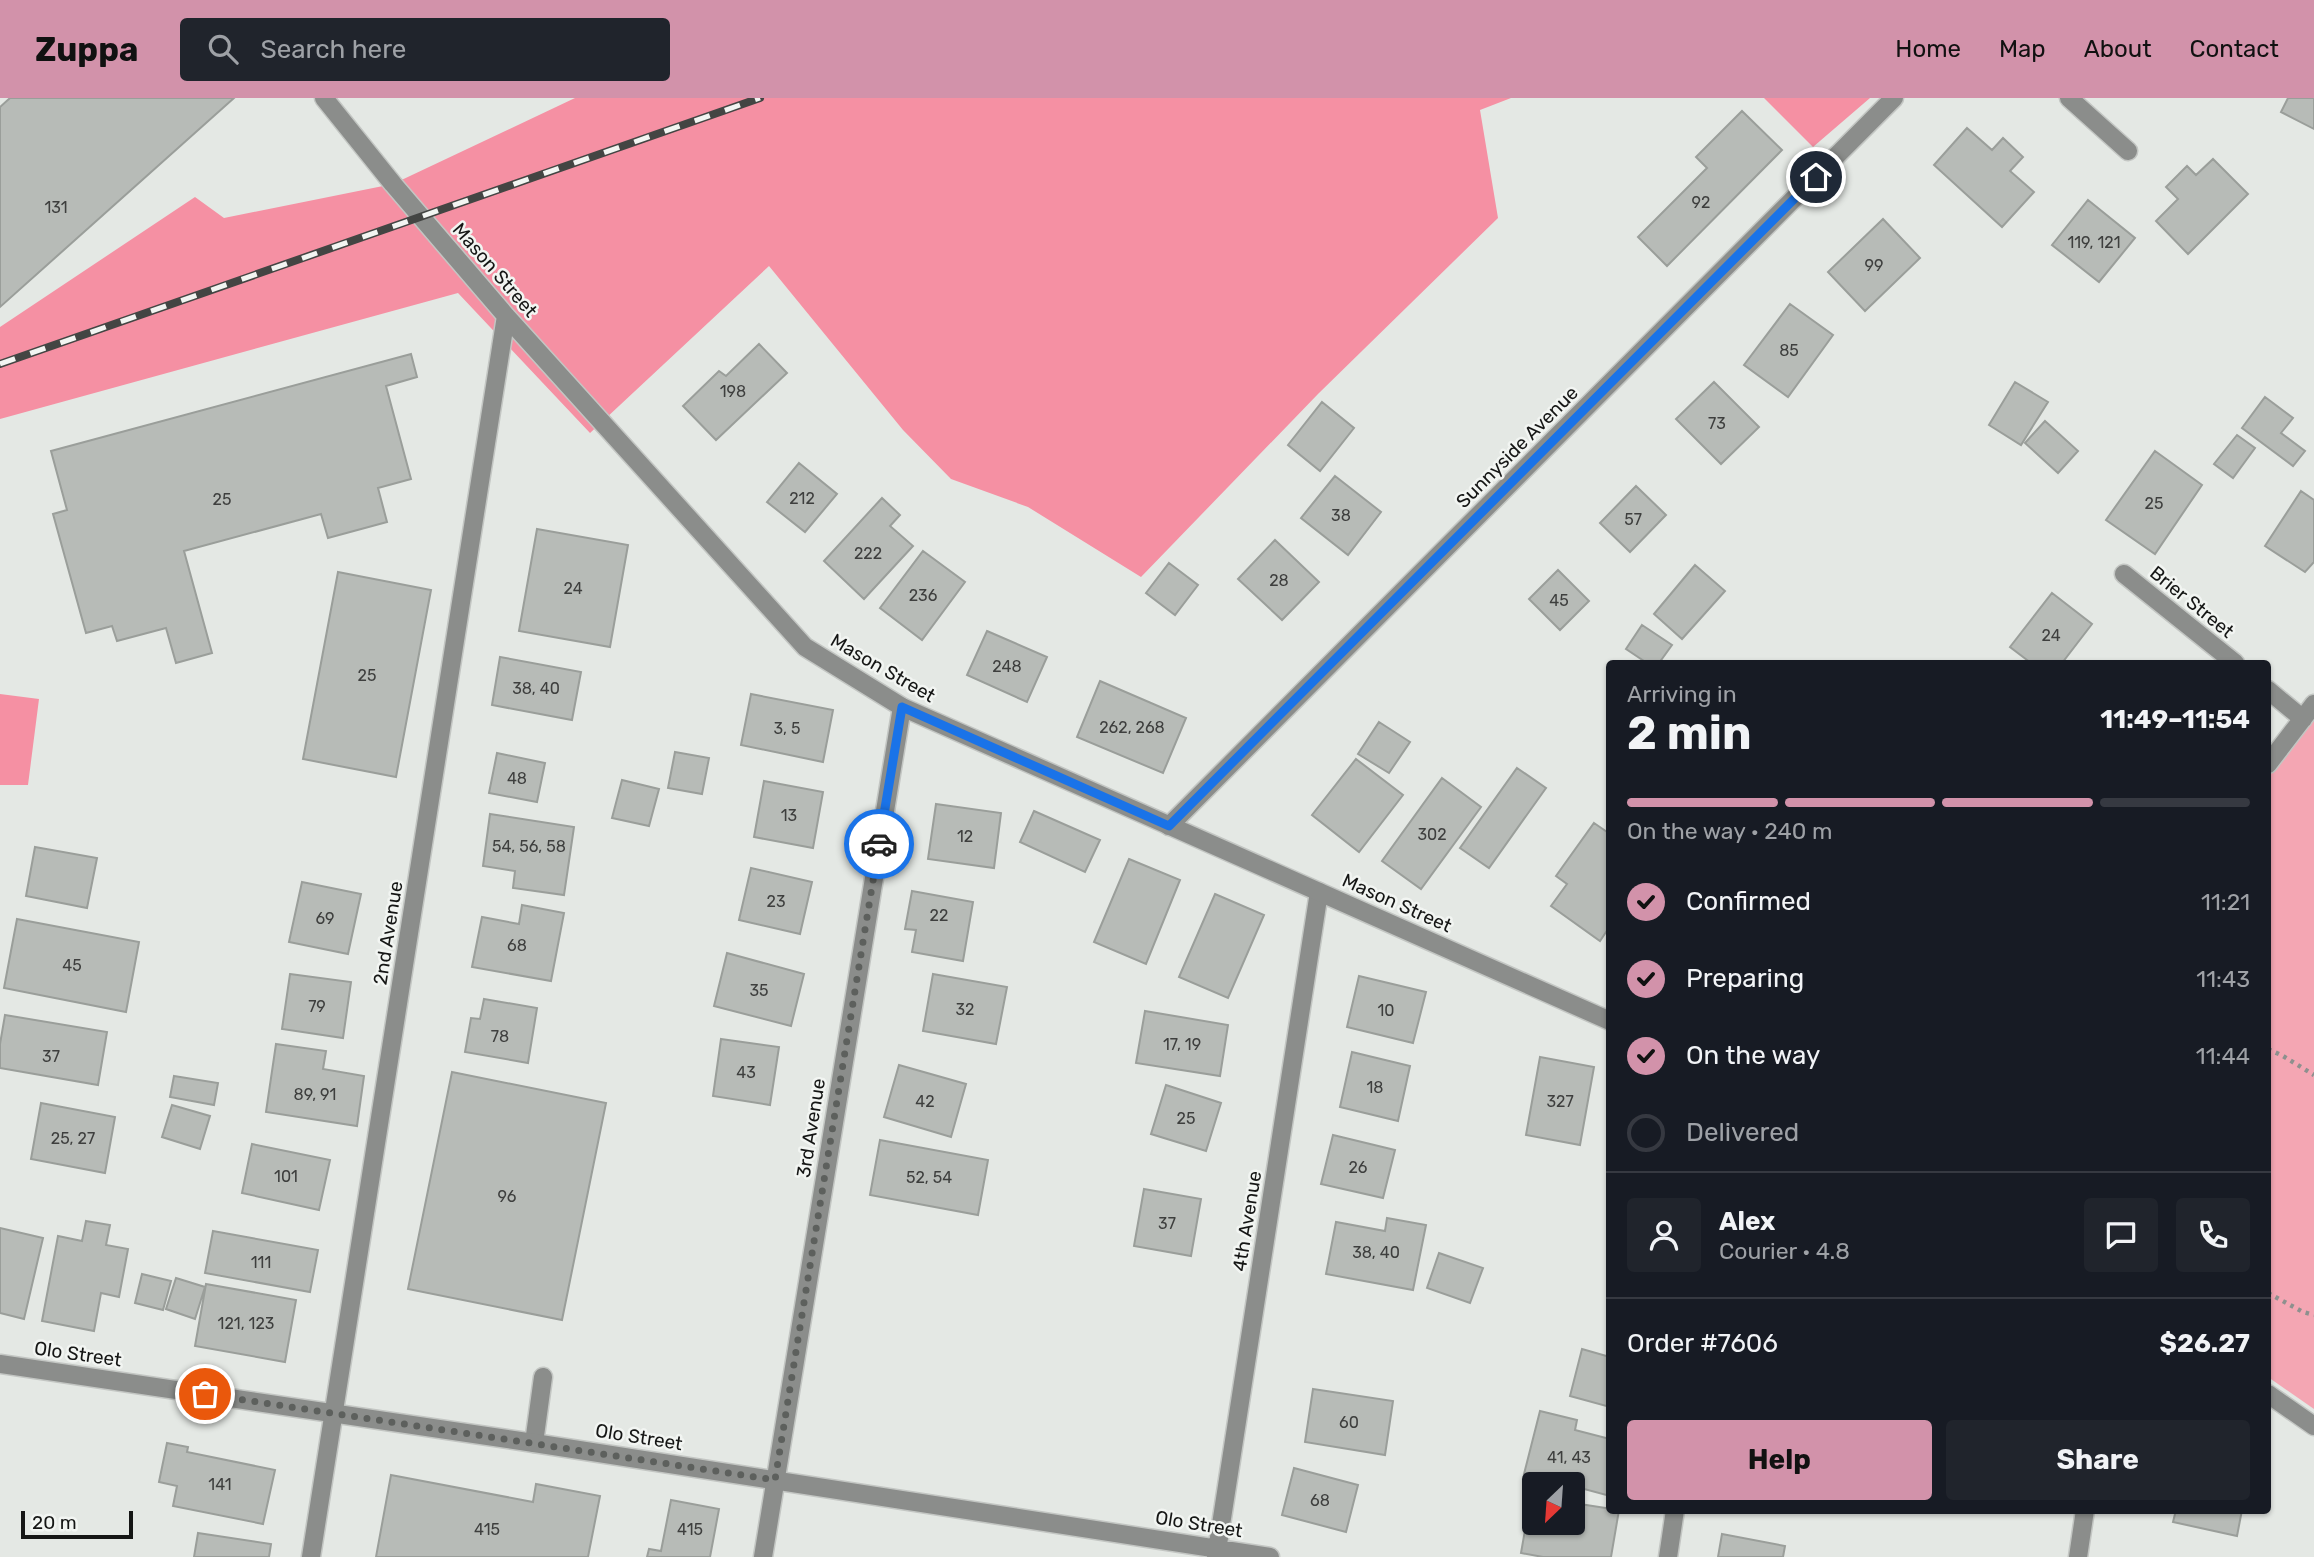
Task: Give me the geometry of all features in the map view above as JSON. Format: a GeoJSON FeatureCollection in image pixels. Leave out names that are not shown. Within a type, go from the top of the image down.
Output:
{"type":"FeatureCollection","features":[{"type":"Feature","properties":{"kind":"street","name":"Mason Street"},"geometry":{"type":"LineString","coordinates":[[324,98],[393,184],[506,316],[805,647],[902,707],[1606,1019]]}},
{"type":"Feature","properties":{"kind":"street","name":"Sunnyside Avenue"},"geometry":{"type":"LineString","coordinates":[[1169,826],[1894,98]]}},
{"type":"Feature","properties":{"kind":"street"},"geometry":{"type":"LineString","coordinates":[[2069,98],[2128,151]]}},
{"type":"Feature","properties":{"kind":"street","name":"2nd Avenue"},"geometry":{"type":"LineString","coordinates":[[312,1557],[506,316]]}},
{"type":"Feature","properties":{"kind":"street","name":"Brier Street"},"geometry":{"type":"LineString","coordinates":[[2124,573],[2231,660]]}},
{"type":"Feature","properties":{"kind":"street"},"geometry":{"type":"LineString","coordinates":[[2271,692],[2303,719]]}},
{"type":"Feature","properties":{"kind":"street"},"geometry":{"type":"LineString","coordinates":[[2271,760],[2314,704]]}},
{"type":"Feature","properties":{"kind":"street","name":"3rd Avenue"},"geometry":{"type":"LineString","coordinates":[[763,1557],[902,707]]}},
{"type":"Feature","properties":{"kind":"street","name":"4th Avenue"},"geometry":{"type":"LineString","coordinates":[[1217,1553],[1320,892]]}},
{"type":"Feature","properties":{"kind":"street","name":"Olo Street"},"geometry":{"type":"LineString","coordinates":[[0,1364],[775,1480],[1217,1553],[1270,1557]]}},
{"type":"Feature","properties":{"kind":"street"},"geometry":{"type":"LineString","coordinates":[[534,1443],[543,1377]]}},
{"type":"Feature","properties":{"kind":"street"},"geometry":{"type":"LineString","coordinates":[[2271,1396],[2314,1426]]}},
{"type":"Feature","properties":{"kind":"street"},"geometry":{"type":"LineString","coordinates":[[1668,1557],[1674,1514]]}},
{"type":"Feature","properties":{"kind":"street"},"geometry":{"type":"LineString","coordinates":[[2078,1557],[2084,1514]]}},
{"type":"Feature","properties":{"kind":"path"},"geometry":{"type":"LineString","coordinates":[[2271,1050],[2314,1075]]}},
{"type":"Feature","properties":{"kind":"path"},"geometry":{"type":"LineString","coordinates":[[2271,1295],[2314,1315]]}},
{"type":"Feature","properties":{"kind":"shaded area"},"geometry":{"type":"Polygon","coordinates":[[[575,98],[1511,98],[1480,110],[1498,218],[1318,394],[1141,577],[1028,507],[951,479],[903,430],[769,266],[590,433],[458,293],[0,419],[0,327],[195,197],[224,218],[393,184],[575,98]]]}},
{"type":"Feature","properties":{"kind":"shaded area"},"geometry":{"type":"Polygon","coordinates":[[[1764,98],[1870,98],[1813,147],[1764,98]]]}},
{"type":"Feature","properties":{"kind":"shaded area"},"geometry":{"type":"Polygon","coordinates":[[[0,694],[39,699],[28,785],[0,785],[0,694]]]}},
{"type":"Feature","properties":{"kind":"shaded area"},"geometry":{"type":"Polygon","coordinates":[[[2314,697],[2314,1409],[2271,1379],[2271,754],[2314,697]]]}},
{"type":"Feature","properties":{"kind":"building"},"geometry":{"type":"Polygon","coordinates":[[[10,98],[234,98],[0,307],[0,107],[10,98]]]}},
{"type":"Feature","properties":{"kind":"building"},"geometry":{"type":"Polygon","coordinates":[[[2288,98],[2314,98],[2314,129],[2281,112],[2288,98]]]}},
{"type":"Feature","properties":{"kind":"building"},"geometry":{"type":"Polygon","coordinates":[[[1742,111],[1782,150],[1667,266],[1638,237],[1707,168],[1696,157],[1742,111]]]}},
{"type":"Feature","properties":{"kind":"building"},"geometry":{"type":"Polygon","coordinates":[[[1967,128],[1992,150],[2003,138],[2023,157],[2010,171],[2034,192],[2002,227],[1934,165],[1967,128]]]}},
{"type":"Feature","properties":{"kind":"building"},"geometry":{"type":"Polygon","coordinates":[[[2213,159],[2248,194],[2188,254],[2156,221],[2178,199],[2166,187],[2187,166],[2196,175],[2213,159]]]}},
{"type":"Feature","properties":{"kind":"building"},"geometry":{"type":"Polygon","coordinates":[[[2088,200],[2135,238],[2099,282],[2052,245],[2088,200]]]}},
{"type":"Feature","properties":{"kind":"building"},"geometry":{"type":"Polygon","coordinates":[[[1883,219],[1920,258],[1865,311],[1828,272],[1883,219]]]}},
{"type":"Feature","properties":{"kind":"building"},"geometry":{"type":"Polygon","coordinates":[[[1790,304],[1833,335],[1788,397],[1744,365],[1790,304]]]}},
{"type":"Feature","properties":{"kind":"building"},"geometry":{"type":"Polygon","coordinates":[[[759,344],[787,373],[716,440],[683,406],[719,371],[726,376],[759,344]]]}},
{"type":"Feature","properties":{"kind":"building"},"geometry":{"type":"Polygon","coordinates":[[[411,354],[417,377],[386,386],[411,479],[378,488],[387,522],[328,538],[321,514],[184,551],[212,653],[176,663],[166,628],[117,641],[112,626],[86,633],[53,514],[67,510],[51,451],[411,354]]]}},
{"type":"Feature","properties":{"kind":"building"},"geometry":{"type":"Polygon","coordinates":[[[1714,382],[1759,427],[1721,464],[1676,419],[1714,382]]]}},
{"type":"Feature","properties":{"kind":"building"},"geometry":{"type":"Polygon","coordinates":[[[2015,382],[2048,402],[2021,445],[1989,425],[2015,382]]]}},
{"type":"Feature","properties":{"kind":"building"},"geometry":{"type":"Polygon","coordinates":[[[2265,397],[2293,418],[2281,433],[2305,451],[2293,466],[2242,428],[2265,397]]]}},
{"type":"Feature","properties":{"kind":"building"},"geometry":{"type":"Polygon","coordinates":[[[1322,402],[1354,428],[1320,471],[1288,445],[1322,402]]]}},
{"type":"Feature","properties":{"kind":"building"},"geometry":{"type":"Polygon","coordinates":[[[2045,421],[2078,451],[2058,473],[2025,443],[2045,421]]]}},
{"type":"Feature","properties":{"kind":"building"},"geometry":{"type":"Polygon","coordinates":[[[2237,435],[2255,448],[2233,478],[2214,464],[2237,435]]]}},
{"type":"Feature","properties":{"kind":"building"},"geometry":{"type":"Polygon","coordinates":[[[2155,451],[2202,485],[2155,554],[2106,520],[2155,451]]]}},
{"type":"Feature","properties":{"kind":"building"},"geometry":{"type":"Polygon","coordinates":[[[799,463],[837,494],[805,532],[767,502],[799,463]]]}},
{"type":"Feature","properties":{"kind":"building"},"geometry":{"type":"Polygon","coordinates":[[[1335,476],[1381,512],[1348,555],[1301,518],[1335,476]]]}},
{"type":"Feature","properties":{"kind":"building"},"geometry":{"type":"Polygon","coordinates":[[[1636,486],[1666,515],[1630,552],[1600,523],[1636,486]]]}},
{"type":"Feature","properties":{"kind":"building"},"geometry":{"type":"Polygon","coordinates":[[[2301,491],[2314,500],[2314,562],[2305,572],[2265,546],[2301,491]]]}},
{"type":"Feature","properties":{"kind":"building"},"geometry":{"type":"Polygon","coordinates":[[[882,498],[900,515],[890,526],[913,546],[864,599],[824,561],[882,498]]]}},
{"type":"Feature","properties":{"kind":"building"},"geometry":{"type":"Polygon","coordinates":[[[537,529],[628,545],[610,647],[519,631],[537,529]]]}},
{"type":"Feature","properties":{"kind":"building"},"geometry":{"type":"Polygon","coordinates":[[[1275,540],[1319,582],[1282,620],[1238,579],[1275,540]]]}},
{"type":"Feature","properties":{"kind":"building"},"geometry":{"type":"Polygon","coordinates":[[[923,551],[965,582],[922,640],[880,608],[923,551]]]}},
{"type":"Feature","properties":{"kind":"building"},"geometry":{"type":"Polygon","coordinates":[[[1169,563],[1198,585],[1175,615],[1146,593],[1169,563]]]}},
{"type":"Feature","properties":{"kind":"building"},"geometry":{"type":"Polygon","coordinates":[[[1695,565],[1725,591],[1682,639],[1654,614],[1695,565]]]}},
{"type":"Feature","properties":{"kind":"building"},"geometry":{"type":"Polygon","coordinates":[[[1558,570],[1589,601],[1560,630],[1529,599],[1558,570]]]}},
{"type":"Feature","properties":{"kind":"building"},"geometry":{"type":"Polygon","coordinates":[[[338,572],[431,590],[396,777],[303,759],[338,572]]]}},
{"type":"Feature","properties":{"kind":"building"},"geometry":{"type":"Polygon","coordinates":[[[2052,593],[2092,624],[2064,660],[2027,660],[2010,647],[2052,593]]]}},
{"type":"Feature","properties":{"kind":"building"},"geometry":{"type":"Polygon","coordinates":[[[1642,625],[1672,645],[1661,660],[1642,660],[1626,649],[1642,625]]]}},
{"type":"Feature","properties":{"kind":"building"},"geometry":{"type":"Polygon","coordinates":[[[987,631],[1047,657],[1027,702],[967,675],[987,631]]]}},
{"type":"Feature","properties":{"kind":"building"},"geometry":{"type":"Polygon","coordinates":[[[500,657],[581,672],[572,720],[492,705],[500,657]]]}},
{"type":"Feature","properties":{"kind":"building"},"geometry":{"type":"Polygon","coordinates":[[[1100,681],[1186,718],[1163,773],[1077,737],[1100,681]]]}},
{"type":"Feature","properties":{"kind":"building"},"geometry":{"type":"Polygon","coordinates":[[[751,694],[833,710],[823,762],[741,745],[751,694]]]}},
{"type":"Feature","properties":{"kind":"building"},"geometry":{"type":"Polygon","coordinates":[[[1379,722],[1410,742],[1389,773],[1358,754],[1379,722]]]}},
{"type":"Feature","properties":{"kind":"building"},"geometry":{"type":"Polygon","coordinates":[[[675,752],[709,758],[702,794],[668,788],[675,752]]]}},
{"type":"Feature","properties":{"kind":"building"},"geometry":{"type":"Polygon","coordinates":[[[497,753],[545,763],[537,802],[489,793],[497,753]]]}},
{"type":"Feature","properties":{"kind":"building"},"geometry":{"type":"Polygon","coordinates":[[[1356,759],[1403,795],[1359,852],[1312,815],[1356,759]]]}},
{"type":"Feature","properties":{"kind":"building"},"geometry":{"type":"Polygon","coordinates":[[[1517,768],[1546,788],[1489,868],[1460,848],[1517,768]]]}},
{"type":"Feature","properties":{"kind":"building"},"geometry":{"type":"Polygon","coordinates":[[[1442,778],[1481,807],[1421,889],[1382,861],[1442,778]]]}},
{"type":"Feature","properties":{"kind":"building"},"geometry":{"type":"Polygon","coordinates":[[[622,780],[659,789],[649,826],[612,818],[622,780]]]}},
{"type":"Feature","properties":{"kind":"building"},"geometry":{"type":"Polygon","coordinates":[[[764,781],[823,792],[813,848],[754,837],[764,781]]]}},
{"type":"Feature","properties":{"kind":"building"},"geometry":{"type":"Polygon","coordinates":[[[936,804],[1001,813],[994,868],[928,859],[936,804]]]}},
{"type":"Feature","properties":{"kind":"building"},"geometry":{"type":"Polygon","coordinates":[[[1034,811],[1100,840],[1085,872],[1020,842],[1034,811]]]}},
{"type":"Feature","properties":{"kind":"building"},"geometry":{"type":"Polygon","coordinates":[[[490,814],[574,827],[564,895],[513,888],[515,871],[483,866],[490,814]]]}},
{"type":"Feature","properties":{"kind":"building"},"geometry":{"type":"Polygon","coordinates":[[[1594,823],[1606,831],[1606,932],[1600,941],[1551,906],[1567,884],[1556,876],[1594,823]]]}},
{"type":"Feature","properties":{"kind":"building"},"geometry":{"type":"Polygon","coordinates":[[[35,847],[97,858],[87,908],[26,896],[35,847]]]}},
{"type":"Feature","properties":{"kind":"building"},"geometry":{"type":"Polygon","coordinates":[[[1129,859],[1180,880],[1146,964],[1094,942],[1129,859]]]}},
{"type":"Feature","properties":{"kind":"building"},"geometry":{"type":"Polygon","coordinates":[[[751,868],[812,882],[800,934],[739,920],[751,868]]]}},
{"type":"Feature","properties":{"kind":"building"},"geometry":{"type":"Polygon","coordinates":[[[302,882],[361,894],[348,954],[289,942],[302,882]]]}},
{"type":"Feature","properties":{"kind":"building"},"geometry":{"type":"Polygon","coordinates":[[[912,891],[973,902],[963,961],[912,952],[916,930],[905,929],[912,891]]]}},
{"type":"Feature","properties":{"kind":"building"},"geometry":{"type":"Polygon","coordinates":[[[1215,894],[1264,915],[1228,998],[1179,977],[1215,894]]]}},
{"type":"Feature","properties":{"kind":"building"},"geometry":{"type":"Polygon","coordinates":[[[522,905],[564,913],[551,981],[472,967],[482,917],[519,924],[522,905]]]}},
{"type":"Feature","properties":{"kind":"building"},"geometry":{"type":"Polygon","coordinates":[[[17,919],[139,942],[126,1012],[4,988],[17,919]]]}},
{"type":"Feature","properties":{"kind":"building"},"geometry":{"type":"Polygon","coordinates":[[[727,953],[804,974],[791,1026],[714,1006],[727,953]]]}},
{"type":"Feature","properties":{"kind":"building"},"geometry":{"type":"Polygon","coordinates":[[[290,974],[351,982],[343,1038],[282,1029],[290,974]]]}},
{"type":"Feature","properties":{"kind":"building"},"geometry":{"type":"Polygon","coordinates":[[[933,974],[1007,987],[996,1044],[923,1031],[933,974]]]}},
{"type":"Feature","properties":{"kind":"building"},"geometry":{"type":"Polygon","coordinates":[[[1359,976],[1426,992],[1413,1043],[1347,1027],[1359,976]]]}},
{"type":"Feature","properties":{"kind":"building"},"geometry":{"type":"Polygon","coordinates":[[[484,999],[537,1008],[528,1063],[465,1052],[471,1018],[480,1019],[484,999]]]}},
{"type":"Feature","properties":{"kind":"building"},"geometry":{"type":"Polygon","coordinates":[[[1145,1011],[1228,1025],[1220,1076],[1136,1063],[1145,1011]]]}},
{"type":"Feature","properties":{"kind":"building"},"geometry":{"type":"Polygon","coordinates":[[[5,1015],[107,1032],[98,1085],[0,1068],[0,1044],[5,1015]]]}},
{"type":"Feature","properties":{"kind":"building"},"geometry":{"type":"Polygon","coordinates":[[[721,1039],[779,1047],[770,1105],[713,1096],[721,1039]]]}},
{"type":"Feature","properties":{"kind":"building"},"geometry":{"type":"Polygon","coordinates":[[[276,1044],[326,1051],[323,1069],[364,1076],[357,1126],[266,1112],[276,1044]]]}},
{"type":"Feature","properties":{"kind":"building"},"geometry":{"type":"Polygon","coordinates":[[[1352,1052],[1410,1066],[1398,1121],[1340,1107],[1352,1052]]]}},
{"type":"Feature","properties":{"kind":"building"},"geometry":{"type":"Polygon","coordinates":[[[1540,1057],[1594,1067],[1580,1145],[1526,1135],[1540,1057]]]}},
{"type":"Feature","properties":{"kind":"building"},"geometry":{"type":"Polygon","coordinates":[[[899,1065],[966,1084],[951,1137],[884,1117],[899,1065]]]}},
{"type":"Feature","properties":{"kind":"building"},"geometry":{"type":"Polygon","coordinates":[[[452,1072],[606,1103],[562,1320],[408,1289],[452,1072]]]}},
{"type":"Feature","properties":{"kind":"building"},"geometry":{"type":"Polygon","coordinates":[[[174,1076],[218,1083],[214,1105],[170,1097],[174,1076]]]}},
{"type":"Feature","properties":{"kind":"building"},"geometry":{"type":"Polygon","coordinates":[[[1166,1085],[1221,1103],[1206,1151],[1151,1134],[1166,1085]]]}},
{"type":"Feature","properties":{"kind":"building"},"geometry":{"type":"Polygon","coordinates":[[[41,1103],[115,1117],[105,1173],[31,1159],[41,1103]]]}},
{"type":"Feature","properties":{"kind":"building"},"geometry":{"type":"Polygon","coordinates":[[[172,1105],[210,1116],[200,1149],[162,1137],[172,1105]]]}},
{"type":"Feature","properties":{"kind":"building"},"geometry":{"type":"Polygon","coordinates":[[[1333,1135],[1395,1150],[1383,1198],[1321,1184],[1333,1135]]]}},
{"type":"Feature","properties":{"kind":"building"},"geometry":{"type":"Polygon","coordinates":[[[880,1140],[988,1160],[978,1215],[870,1195],[880,1140]]]}},
{"type":"Feature","properties":{"kind":"building"},"geometry":{"type":"Polygon","coordinates":[[[252,1144],[330,1160],[319,1210],[242,1193],[252,1144]]]}},
{"type":"Feature","properties":{"kind":"building"},"geometry":{"type":"Polygon","coordinates":[[[1144,1189],[1201,1199],[1191,1256],[1134,1246],[1144,1189]]]}},
{"type":"Feature","properties":{"kind":"building"},"geometry":{"type":"Polygon","coordinates":[[[1387,1218],[1426,1225],[1413,1290],[1326,1274],[1336,1222],[1385,1231],[1387,1218]]]}},
{"type":"Feature","properties":{"kind":"building"},"geometry":{"type":"Polygon","coordinates":[[[86,1221],[110,1225],[106,1245],[128,1249],[119,1297],[101,1293],[94,1331],[42,1321],[58,1236],[82,1241],[86,1221]]]}},
{"type":"Feature","properties":{"kind":"building"},"geometry":{"type":"Polygon","coordinates":[[[0,1228],[43,1238],[24,1319],[0,1313],[0,1228]]]}},
{"type":"Feature","properties":{"kind":"building"},"geometry":{"type":"Polygon","coordinates":[[[213,1231],[318,1250],[310,1292],[205,1273],[213,1231]]]}},
{"type":"Feature","properties":{"kind":"building"},"geometry":{"type":"Polygon","coordinates":[[[1439,1253],[1483,1268],[1470,1303],[1427,1288],[1439,1253]]]}},
{"type":"Feature","properties":{"kind":"building"},"geometry":{"type":"Polygon","coordinates":[[[142,1274],[171,1281],[163,1310],[135,1303],[142,1274]]]}},
{"type":"Feature","properties":{"kind":"building"},"geometry":{"type":"Polygon","coordinates":[[[176,1278],[205,1287],[195,1319],[166,1309],[176,1278]]]}},
{"type":"Feature","properties":{"kind":"building"},"geometry":{"type":"Polygon","coordinates":[[[206,1284],[296,1300],[285,1362],[195,1346],[206,1284]]]}},
{"type":"Feature","properties":{"kind":"building"},"geometry":{"type":"Polygon","coordinates":[[[1582,1349],[1606,1356],[1606,1406],[1570,1396],[1582,1349]]]}},
{"type":"Feature","properties":{"kind":"building"},"geometry":{"type":"Polygon","coordinates":[[[1313,1389],[1393,1401],[1385,1455],[1305,1442],[1313,1389]]]}},
{"type":"Feature","properties":{"kind":"building"},"geometry":{"type":"Polygon","coordinates":[[[1540,1411],[1577,1420],[1575,1430],[1606,1438],[1606,1495],[1586,1490],[1586,1472],[1525,1472],[1540,1411]]]}},
{"type":"Feature","properties":{"kind":"building"},"geometry":{"type":"Polygon","coordinates":[[[167,1443],[188,1447],[187,1452],[275,1470],[263,1524],[173,1506],[177,1486],[159,1482],[167,1443]]]}},
{"type":"Feature","properties":{"kind":"building"},"geometry":{"type":"Polygon","coordinates":[[[1294,1468],[1358,1485],[1346,1532],[1282,1515],[1294,1468]]]}},
{"type":"Feature","properties":{"kind":"building"},"geometry":{"type":"Polygon","coordinates":[[[391,1475],[533,1502],[536,1484],[600,1496],[588,1557],[376,1557],[391,1475]]]}},
{"type":"Feature","properties":{"kind":"building"},"geometry":{"type":"Polygon","coordinates":[[[671,1500],[719,1509],[710,1557],[647,1557],[649,1549],[661,1551],[671,1500]]]}},
{"type":"Feature","properties":{"kind":"building"},"geometry":{"type":"Polygon","coordinates":[[[1586,1505],[1606,1508],[1606,1514],[1618,1514],[1611,1557],[1543,1557],[1521,1553],[1524,1535],[1586,1535],[1586,1505]]]}},
{"type":"Feature","properties":{"kind":"building"},"geometry":{"type":"Polygon","coordinates":[[[2175,1514],[2241,1514],[2237,1536],[2173,1522],[2175,1514]]]}},
{"type":"Feature","properties":{"kind":"building"},"geometry":{"type":"Polygon","coordinates":[[[198,1533],[271,1544],[269,1557],[194,1557],[198,1533]]]}},
{"type":"Feature","properties":{"kind":"building"},"geometry":{"type":"Polygon","coordinates":[[[1722,1534],[1785,1546],[1783,1557],[1718,1557],[1722,1534]]]}},
{"type":"Feature","properties":{"kind":"railway"},"geometry":{"type":"LineString","coordinates":[[0,364],[760,98]]}},
{"type":"Feature","properties":{"kind":"way so far"},"geometry":{"type":"LineString","coordinates":[[205,1394],[775,1480],[879,844]]}},
{"type":"Feature","properties":{"kind":"route"},"geometry":{"type":"LineString","coordinates":[[879,844],[902,707],[1169,826],[1816,177]]}}]}
